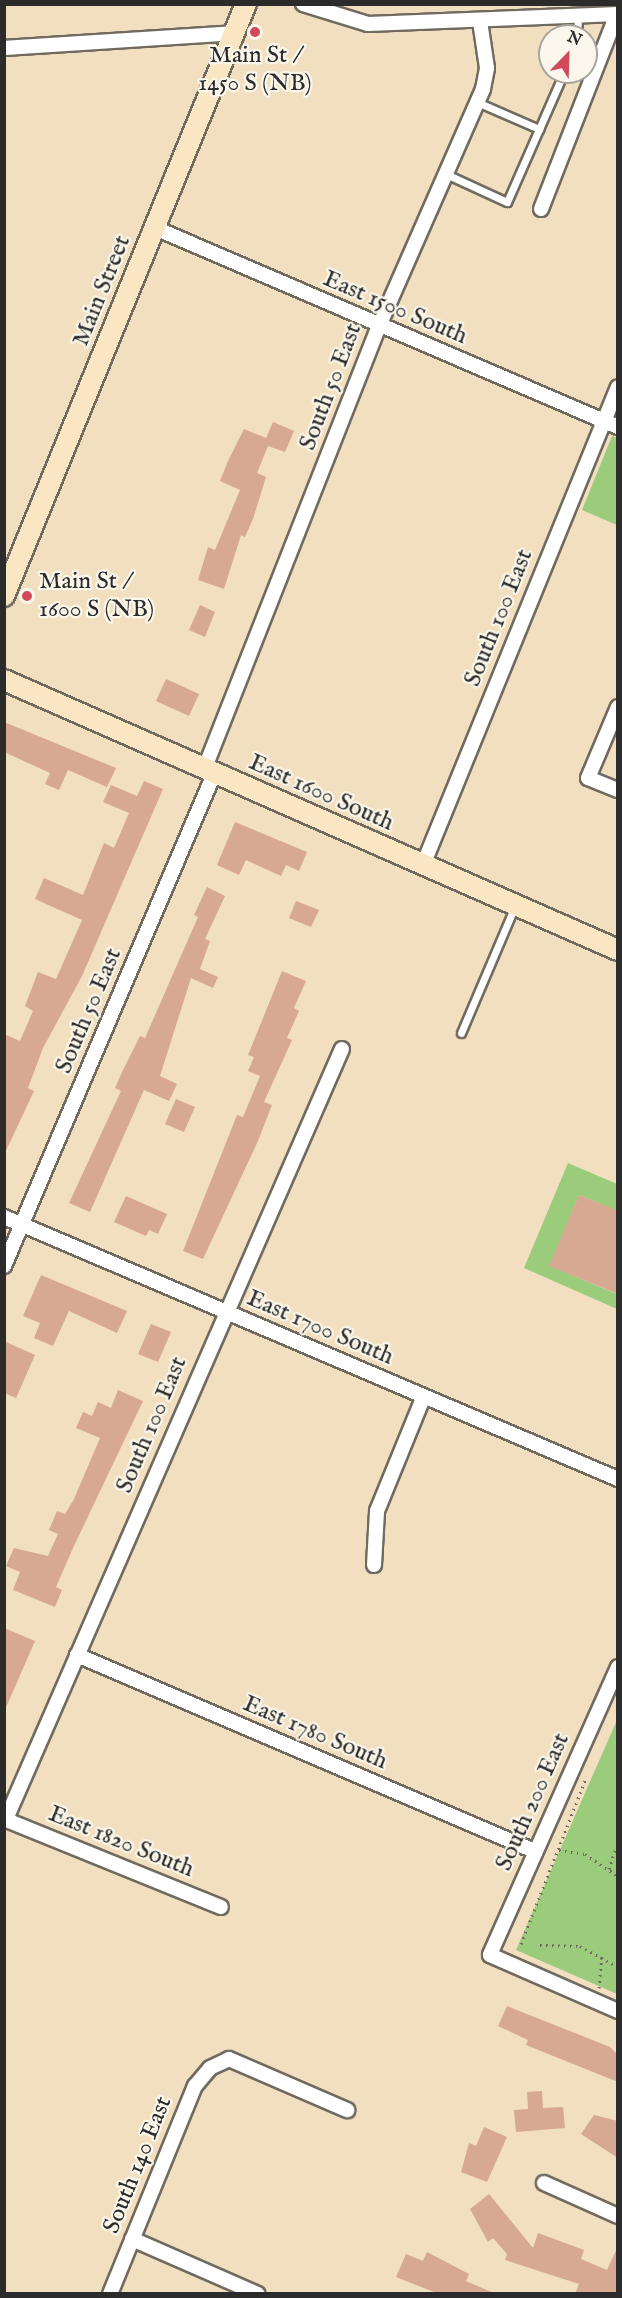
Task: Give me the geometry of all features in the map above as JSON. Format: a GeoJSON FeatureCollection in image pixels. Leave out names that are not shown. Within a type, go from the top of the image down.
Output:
{"type":"FeatureCollection","features":[{"type":"Feature","properties":{"kind":"street","name":"Main Street"},"geometry":{"type":"LineString","coordinates":[[4,596],[246,4]]}},
{"type":"Feature","properties":{"kind":"street"},"geometry":{"type":"LineString","coordinates":[[303,4],[368,24],[617,14],[541,209]]}},
{"type":"Feature","properties":{"kind":"street","name":"South 50 East"},"geometry":{"type":"LineString","coordinates":[[4,1266],[23,1225],[209,772],[379,326],[477,102],[487,68],[480,21]]}},
{"type":"Feature","properties":{"kind":"street"},"geometry":{"type":"LineString","coordinates":[[4,48],[234,33]]}},
{"type":"Feature","properties":{"kind":"street","name":"East 1500 South"},"geometry":{"type":"LineString","coordinates":[[155,228],[618,427]]}},
{"type":"Feature","properties":{"kind":"street","name":"South 100 East"},"geometry":{"type":"LineString","coordinates":[[423,865],[618,387]]}},
{"type":"Feature","properties":{"kind":"street","name":"East 1600 South"},"geometry":{"type":"LineString","coordinates":[[4,680],[618,950]]}},
{"type":"Feature","properties":{"kind":"street"},"geometry":{"type":"LineString","coordinates":[[618,706],[588,778],[618,790]]}},
{"type":"Feature","properties":{"kind":"street","name":"South 100 East"},"geometry":{"type":"LineString","coordinates":[[5,1819],[342,1049]]}},
{"type":"Feature","properties":{"kind":"street","name":"East 1700 South"},"geometry":{"type":"LineString","coordinates":[[4,1217],[618,1479]]}},
{"type":"Feature","properties":{"kind":"street"},"geometry":{"type":"LineString","coordinates":[[374,1565],[377,1511],[424,1396]]}},
{"type":"Feature","properties":{"kind":"street","name":"East 1780 South"},"geometry":{"type":"LineString","coordinates":[[77,1655],[536,1852]]}},
{"type":"Feature","properties":{"kind":"street","name":"South 200 East"},"geometry":{"type":"LineString","coordinates":[[618,1667],[490,1955],[618,2011]]}},
{"type":"Feature","properties":{"kind":"street","name":"East 1820 South"},"geometry":{"type":"LineString","coordinates":[[5,1819],[221,1907]]}},
{"type":"Feature","properties":{"kind":"street","name":"South 140 East"},"geometry":{"type":"LineString","coordinates":[[110,2294],[195,2086],[219,2063],[229,2060],[347,2110]]}},
{"type":"Feature","properties":{"kind":"street"},"geometry":{"type":"LineString","coordinates":[[544,2183],[618,2216]]}},
{"type":"Feature","properties":{"kind":"street"},"geometry":{"type":"LineString","coordinates":[[132,2239],[258,2294]]}},
{"type":"Feature","properties":{"kind":"lane"},"geometry":{"type":"LineString","coordinates":[[578,16],[578,24]]}},
{"type":"Feature","properties":{"kind":"lane"},"geometry":{"type":"LineString","coordinates":[[446,174],[507,202],[559,84]]}},
{"type":"Feature","properties":{"kind":"lane"},"geometry":{"type":"LineString","coordinates":[[477,102],[539,129]]}},
{"type":"Feature","properties":{"kind":"lane"},"geometry":{"type":"LineString","coordinates":[[461,1033],[515,905]]}},
{"type":"Feature","properties":{"kind":"path"},"geometry":{"type":"LineString","coordinates":[[521,1944],[588,1774]]}},
{"type":"Feature","properties":{"kind":"path"},"geometry":{"type":"LineString","coordinates":[[559,1850],[585,1854],[618,1876]]}},
{"type":"Feature","properties":{"kind":"path"},"geometry":{"type":"LineString","coordinates":[[609,1869],[615,1850]]}},
{"type":"Feature","properties":{"kind":"path"},"geometry":{"type":"LineString","coordinates":[[540,1945],[580,1946],[602,1955],[618,1967]]}},
{"type":"Feature","properties":{"kind":"path"},"geometry":{"type":"LineString","coordinates":[[599,1988],[602,1955]]}},
{"type":"Feature","properties":{"kind":"green space"},"geometry":{"type":"Polygon","coordinates":[[[612,436],[617,438],[617,525],[582,510],[612,436]]]}},
{"type":"Feature","properties":{"kind":"green space"},"geometry":{"type":"Polygon","coordinates":[[[568,1163],[617,1184],[617,1211],[579,1195],[550,1266],[617,1294],[617,1309],[524,1268],[568,1163]]]}},
{"type":"Feature","properties":{"kind":"green space"},"geometry":{"type":"Polygon","coordinates":[[[617,1720],[618,1994],[516,1950],[617,1720]]]}},
{"type":"Feature","properties":{"kind":"building"},"geometry":{"type":"Polygon","coordinates":[[[273,422],[294,431],[285,452],[268,446],[257,473],[266,477],[253,519],[245,537],[241,535],[224,589],[198,580],[208,547],[215,550],[240,490],[220,481],[228,461],[244,429],[266,438],[273,422]]]}},
{"type":"Feature","properties":{"kind":"building"},"geometry":{"type":"Polygon","coordinates":[[[200,605],[215,612],[205,637],[189,630],[200,605]]]}},
{"type":"Feature","properties":{"kind":"building"},"geometry":{"type":"Polygon","coordinates":[[[166,679],[199,694],[189,716],[156,701],[166,679]]]}},
{"type":"Feature","properties":{"kind":"building"},"geometry":{"type":"Polygon","coordinates":[[[4,722],[116,768],[107,787],[68,770],[59,790],[45,784],[50,773],[4,752],[4,722]]]}},
{"type":"Feature","properties":{"kind":"building"},"geometry":{"type":"Polygon","coordinates":[[[144,781],[163,789],[82,976],[43,1048],[28,1088],[34,1091],[4,1155],[4,1034],[20,1041],[33,1011],[25,1006],[38,972],[56,979],[82,920],[35,899],[44,878],[83,895],[104,843],[114,848],[129,813],[103,802],[111,785],[137,796],[144,781]]]}},
{"type":"Feature","properties":{"kind":"building"},"geometry":{"type":"Polygon","coordinates":[[[235,822],[307,852],[299,871],[286,865],[281,876],[246,860],[239,875],[217,865],[235,822]]]}},
{"type":"Feature","properties":{"kind":"building"},"geometry":{"type":"Polygon","coordinates":[[[207,887],[225,896],[205,939],[210,941],[200,969],[218,977],[213,988],[191,978],[160,1076],[177,1084],[169,1101],[144,1090],[90,1212],[69,1203],[121,1091],[115,1088],[140,1036],[145,1038],[198,917],[194,915],[207,887]]]}},
{"type":"Feature","properties":{"kind":"building"},"geometry":{"type":"Polygon","coordinates":[[[296,901],[319,910],[311,927],[289,918],[296,901]]]}},
{"type":"Feature","properties":{"kind":"building"},"geometry":{"type":"Polygon","coordinates":[[[282,971],[306,981],[294,1008],[299,1011],[287,1038],[292,1040],[264,1102],[272,1105],[258,1141],[203,1259],[183,1251],[237,1115],[243,1117],[260,1076],[248,1071],[254,1057],[248,1055],[282,971]]]}},
{"type":"Feature","properties":{"kind":"building"},"geometry":{"type":"Polygon","coordinates":[[[176,1099],[195,1107],[184,1132],[165,1124],[176,1099]]]}},
{"type":"Feature","properties":{"kind":"building"},"geometry":{"type":"Polygon","coordinates":[[[579,1195],[618,1211],[618,1294],[549,1266],[579,1195]]]}},
{"type":"Feature","properties":{"kind":"building"},"geometry":{"type":"Polygon","coordinates":[[[126,1196],[167,1214],[158,1234],[149,1230],[146,1236],[114,1222],[126,1196]]]}},
{"type":"Feature","properties":{"kind":"building"},"geometry":{"type":"Polygon","coordinates":[[[41,1275],[127,1311],[117,1333],[69,1311],[53,1346],[34,1338],[40,1323],[23,1316],[41,1275]]]}},
{"type":"Feature","properties":{"kind":"building"},"geometry":{"type":"Polygon","coordinates":[[[151,1324],[171,1332],[158,1362],[138,1354],[151,1324]]]}},
{"type":"Feature","properties":{"kind":"building"},"geometry":{"type":"Polygon","coordinates":[[[4,1341],[35,1355],[16,1398],[4,1393],[4,1341]]]}},
{"type":"Feature","properties":{"kind":"building"},"geometry":{"type":"Polygon","coordinates":[[[118,1390],[143,1401],[56,1587],[62,1590],[55,1607],[13,1590],[20,1572],[6,1566],[14,1548],[48,1556],[58,1534],[49,1530],[57,1511],[65,1514],[74,1499],[100,1438],[76,1428],[83,1412],[92,1416],[98,1402],[111,1408],[118,1390]]]}},
{"type":"Feature","properties":{"kind":"building"},"geometry":{"type":"Polygon","coordinates":[[[4,1628],[35,1641],[4,1712],[4,1628]]]}},
{"type":"Feature","properties":{"kind":"building"},"geometry":{"type":"Polygon","coordinates":[[[507,2006],[610,2047],[618,2055],[618,2082],[526,2045],[528,2040],[498,2026],[507,2006]]]}},
{"type":"Feature","properties":{"kind":"building"},"geometry":{"type":"Polygon","coordinates":[[[542,2091],[543,2108],[563,2107],[565,2128],[516,2132],[514,2110],[528,2109],[527,2092],[542,2091]]]}},
{"type":"Feature","properties":{"kind":"building"},"geometry":{"type":"Polygon","coordinates":[[[594,2115],[618,2121],[618,2158],[581,2134],[594,2115]]]}},
{"type":"Feature","properties":{"kind":"building"},"geometry":{"type":"Polygon","coordinates":[[[484,2127],[507,2137],[487,2182],[461,2172],[469,2143],[476,2146],[484,2127]]]}},
{"type":"Feature","properties":{"kind":"building"},"geometry":{"type":"Polygon","coordinates":[[[489,2194],[533,2248],[538,2233],[584,2250],[581,2259],[607,2270],[618,2246],[618,2294],[575,2294],[579,2284],[505,2260],[507,2254],[493,2238],[488,2242],[470,2209],[489,2194]]]}},
{"type":"Feature","properties":{"kind":"building"},"geometry":{"type":"Polygon","coordinates":[[[427,2252],[469,2274],[466,2281],[496,2294],[439,2294],[396,2277],[406,2254],[423,2261],[427,2252]]]}},
{"type":"Feature","properties":{"kind":"place","name":"Main St / 1450 S (NB)"},"geometry":{"type":"Point","coordinates":[255,32]}},
{"type":"Feature","properties":{"kind":"place","name":"Main St / 1600 S (NB)"},"geometry":{"type":"Point","coordinates":[27,596]}}]}
